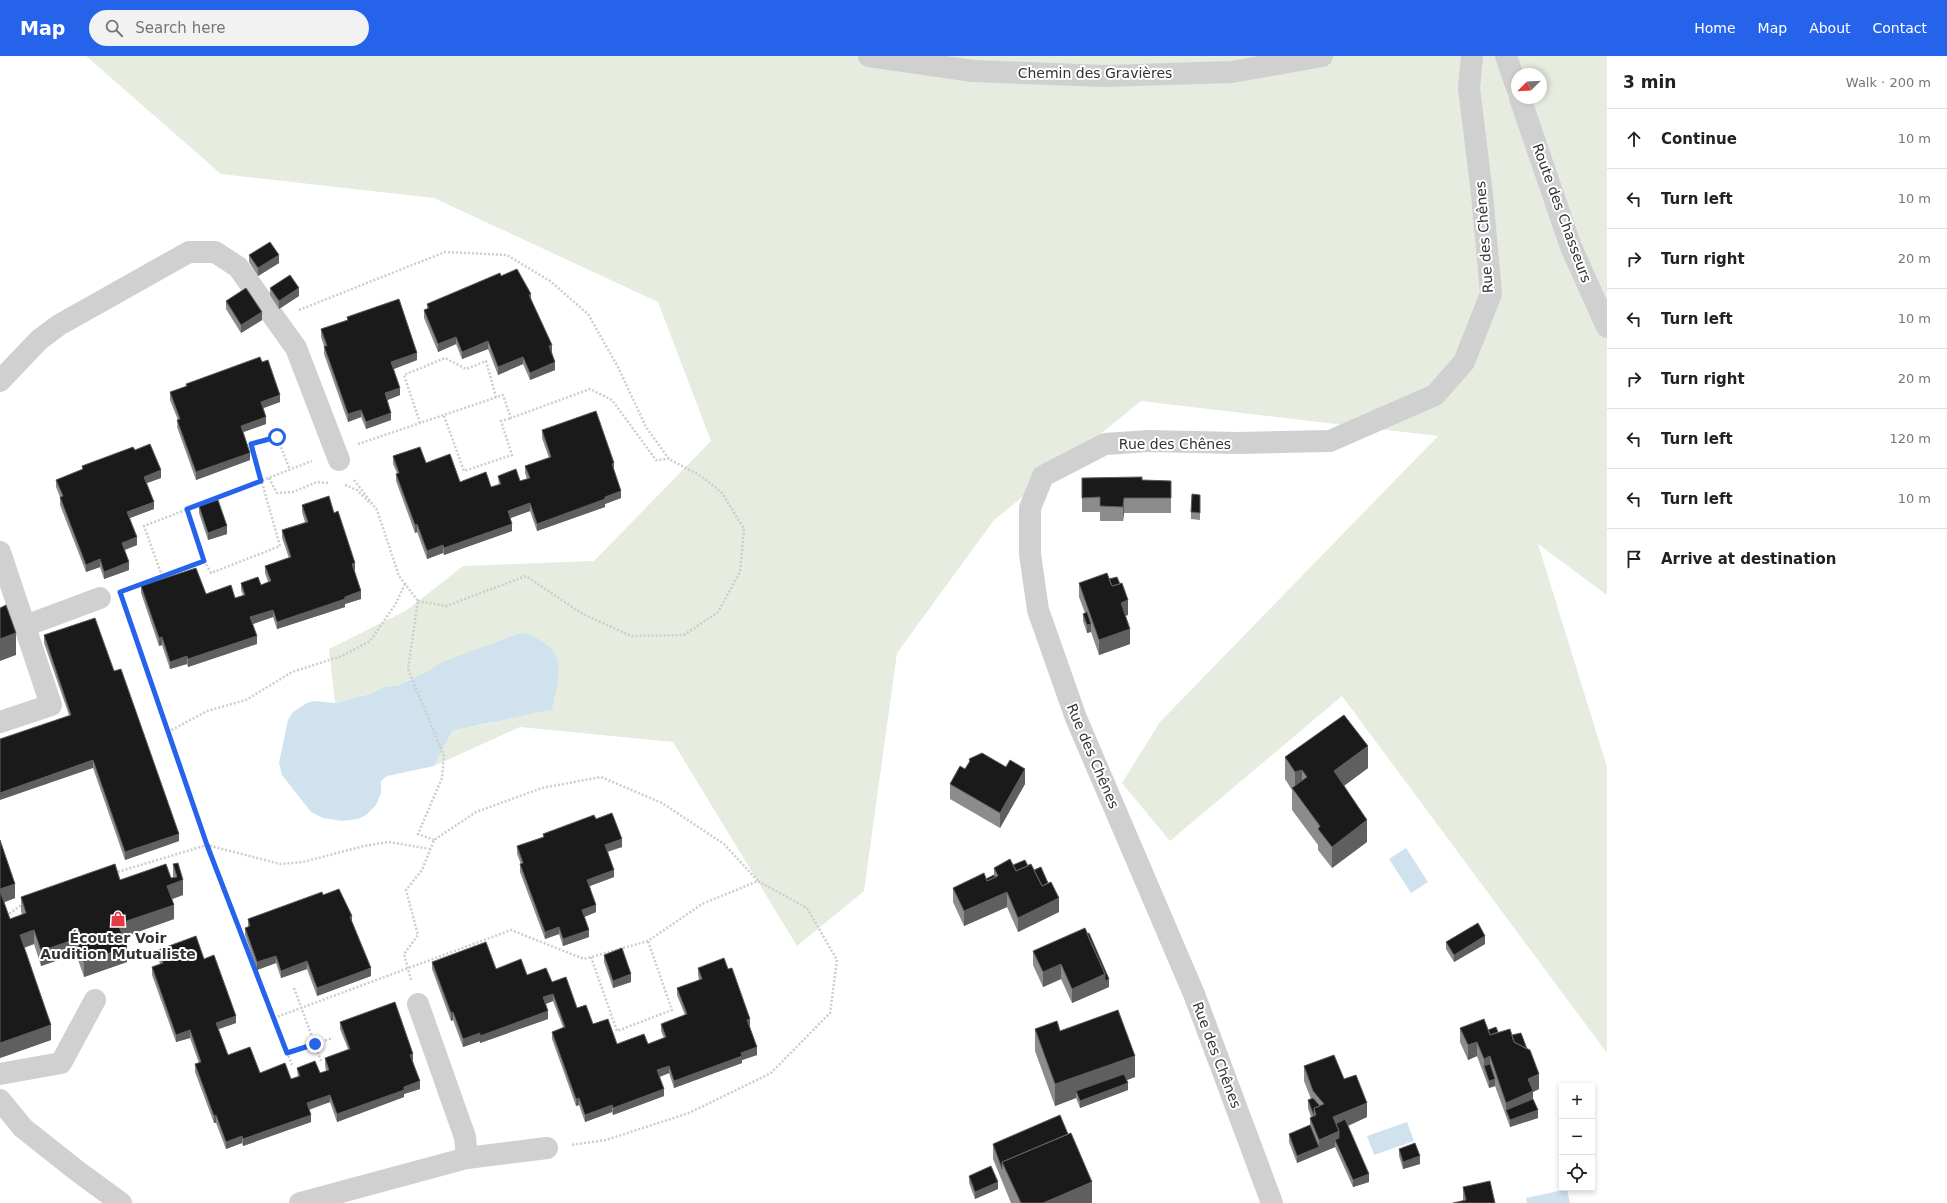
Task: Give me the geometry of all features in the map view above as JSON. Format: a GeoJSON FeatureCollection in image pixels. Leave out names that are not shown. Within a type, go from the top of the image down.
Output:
{"type":"FeatureCollection","features":[{"type":"Feature","properties":{"kind":"street","name":"Chemin des Gravières"},"geometry":{"type":"LineString","coordinates":[[869,56],[973,71],[1105,76],[1232,72],[1322,56]]}},
{"type":"Feature","properties":{"kind":"street","name":"Rue des Chênes"},"geometry":{"type":"LineString","coordinates":[[1272,1203],[1194,994],[1076,718],[1040,617],[1030,554],[1030,508],[1043,476],[1105,444],[1149,441],[1238,443],[1330,441],[1435,395],[1464,362],[1491,294],[1470,88],[1472,56]]}},
{"type":"Feature","properties":{"kind":"street"},"geometry":{"type":"LineString","coordinates":[[1506,56],[1511,71]]}},
{"type":"Feature","properties":{"kind":"street","name":"Route des Chasseurs"},"geometry":{"type":"LineString","coordinates":[[1522,104],[1572,247],[1607,327]]}},
{"type":"Feature","properties":{"kind":"street"},"geometry":{"type":"LineString","coordinates":[[0,381],[39,340],[59,325],[189,252],[215,252],[238,268],[296,348],[337,456]]}},
{"type":"Feature","properties":{"kind":"street"},"geometry":{"type":"LineString","coordinates":[[0,552],[8,601],[25,626],[50,705],[0,722]]}},
{"type":"Feature","properties":{"kind":"street"},"geometry":{"type":"LineString","coordinates":[[25,626],[110,595]]}},
{"type":"Feature","properties":{"kind":"street"},"geometry":{"type":"LineString","coordinates":[[0,1074],[61,1062],[95,1000]]}},
{"type":"Feature","properties":{"kind":"street"},"geometry":{"type":"LineString","coordinates":[[418,1004],[465,1137],[467,1158]]}},
{"type":"Feature","properties":{"kind":"street"},"geometry":{"type":"LineString","coordinates":[[0,1100],[23,1128],[76,1170],[122,1203]]}},
{"type":"Feature","properties":{"kind":"street"},"geometry":{"type":"LineString","coordinates":[[300,1203],[467,1158],[547,1148]]}},
{"type":"Feature","properties":{"kind":"path"},"geometry":{"type":"LineString","coordinates":[[276,321],[310,305],[446,252],[507,255],[550,282],[588,314],[618,367],[646,427],[669,459],[701,476],[722,494],[744,529],[740,572],[718,612],[684,635],[631,636],[581,613],[526,576],[446,606],[418,601]]}},
{"type":"Feature","properties":{"kind":"path"},"geometry":{"type":"LineString","coordinates":[[420,423],[404,375],[445,358],[466,370],[486,361],[496,398]]}},
{"type":"Feature","properties":{"kind":"path"},"geometry":{"type":"LineString","coordinates":[[444,416],[464,471],[512,455],[501,421],[590,389],[612,400],[656,460],[669,459]]}},
{"type":"Feature","properties":{"kind":"path"},"geometry":{"type":"LineString","coordinates":[[162,576],[144,526],[290,470],[337,456],[420,423],[503,395],[511,418]]}},
{"type":"Feature","properties":{"kind":"path"},"geometry":{"type":"LineString","coordinates":[[187,509],[204,561],[211,573],[280,546],[251,444],[277,437],[290,470]]}},
{"type":"Feature","properties":{"kind":"path"},"geometry":{"type":"LineString","coordinates":[[337,456],[377,510],[399,576],[418,601],[408,669],[444,756],[442,778],[418,834],[434,840]]}},
{"type":"Feature","properties":{"kind":"path"},"geometry":{"type":"LineString","coordinates":[[269,478],[277,493],[293,492],[317,482],[330,483]]}},
{"type":"Feature","properties":{"kind":"path"},"geometry":{"type":"LineString","coordinates":[[343,484],[356,490],[377,510]]}},
{"type":"Feature","properties":{"kind":"path"},"geometry":{"type":"LineString","coordinates":[[110,595],[204,561]]}},
{"type":"Feature","properties":{"kind":"path"},"geometry":{"type":"LineString","coordinates":[[168,732],[207,711],[246,700],[292,672],[342,656],[370,641],[395,606],[406,584]]}},
{"type":"Feature","properties":{"kind":"path"},"geometry":{"type":"LineString","coordinates":[[122,599],[207,845],[292,1065]]}},
{"type":"Feature","properties":{"kind":"path"},"geometry":{"type":"LineString","coordinates":[[418,1004],[404,954],[418,935],[406,890],[422,870],[434,840],[476,812],[542,788],[601,776],[662,803],[724,844],[758,881],[807,908],[837,960],[830,1013],[771,1073],[689,1113],[606,1140],[547,1148]]}},
{"type":"Feature","properties":{"kind":"path"},"geometry":{"type":"LineString","coordinates":[[112,874],[207,845],[280,864],[303,862],[364,846],[389,842],[430,849]]}},
{"type":"Feature","properties":{"kind":"path"},"geometry":{"type":"LineString","coordinates":[[274,1018],[511,930],[584,959],[648,941],[702,904],[758,881]]}},
{"type":"Feature","properties":{"kind":"path"},"geometry":{"type":"LineString","coordinates":[[4,918],[26,902]]}},
{"type":"Feature","properties":{"kind":"path"},"geometry":{"type":"LineString","coordinates":[[591,957],[618,1031],[672,1010],[648,941]]}},
{"type":"Feature","properties":{"kind":"path"},"geometry":{"type":"LineString","coordinates":[[294,988],[320,1061]]}},
{"type":"Feature","properties":{"kind":"path"},"geometry":{"type":"LineString","coordinates":[[287,1053],[333,1038]]}},
{"type":"Feature","properties":{"kind":"shaded area"},"geometry":{"type":"Polygon","coordinates":[[[86,56],[1607,56],[1607,595],[1538,544],[1607,767],[1607,1053],[1342,696],[1170,841],[1122,783],[1160,722],[1438,436],[1141,401],[994,520],[897,653],[864,891],[797,946],[673,742],[520,727],[434,766],[453,730],[482,725],[521,715],[437,664],[428,671],[398,685],[384,687],[370,694],[335,703],[329,649],[407,610],[463,566],[594,561],[711,441],[658,302],[434,198],[221,174],[86,56]]]}},
{"type":"Feature","properties":{"kind":"water"},"geometry":{"type":"Polygon","coordinates":[[[527,633],[550,648],[555,654],[558,667],[558,682],[552,710],[453,730],[434,766],[387,776],[381,781],[381,793],[376,805],[366,815],[358,819],[342,821],[323,818],[311,812],[282,775],[279,763],[288,720],[293,712],[307,703],[314,701],[335,703],[370,694],[384,687],[399,685],[428,671],[437,664],[518,634],[527,633]]]}},
{"type":"Feature","properties":{"kind":"water"},"geometry":{"type":"Polygon","coordinates":[[[1406,848],[1428,882],[1411,893],[1389,859],[1406,848]]]}},
{"type":"Feature","properties":{"kind":"water"},"geometry":{"type":"Polygon","coordinates":[[[1407,1122],[1414,1141],[1374,1155],[1367,1136],[1407,1122]]]}},
{"type":"Feature","properties":{"kind":"water"},"geometry":{"type":"Polygon","coordinates":[[[1559,1191],[1567,1191],[1570,1203],[1527,1203],[1526,1198],[1559,1191]]]}},
{"type":"Feature","properties":{"kind":"building"},"geometry":{"type":"Polygon","coordinates":[[[270,242],[279,255],[258,268],[249,255],[270,242]]]}},
{"type":"Feature","properties":{"kind":"building"},"geometry":{"type":"Polygon","coordinates":[[[517,269],[531,294],[529,295],[552,345],[549,346],[555,362],[530,373],[523,357],[498,367],[488,341],[462,352],[456,337],[438,344],[424,310],[429,308],[427,304],[500,273],[501,276],[517,269]]]}},
{"type":"Feature","properties":{"kind":"building"},"geometry":{"type":"Polygon","coordinates":[[[290,275],[299,288],[279,301],[270,288],[290,275]]]}},
{"type":"Feature","properties":{"kind":"building"},"geometry":{"type":"Polygon","coordinates":[[[246,288],[262,312],[241,325],[226,301],[246,288]]]}},
{"type":"Feature","properties":{"kind":"building"},"geometry":{"type":"Polygon","coordinates":[[[399,299],[417,353],[391,362],[400,388],[385,393],[391,413],[366,422],[361,410],[348,414],[324,346],[327,346],[321,329],[348,320],[347,317],[399,299]]]}},
{"type":"Feature","properties":{"kind":"building"},"geometry":{"type":"Polygon","coordinates":[[[260,357],[262,362],[268,360],[280,395],[261,402],[266,417],[241,426],[250,453],[196,472],[177,420],[180,419],[170,392],[187,386],[186,384],[260,357]]]}},
{"type":"Feature","properties":{"kind":"building"},"geometry":{"type":"Polygon","coordinates":[[[596,411],[614,463],[612,464],[621,491],[605,497],[605,499],[537,524],[530,503],[508,511],[512,524],[444,548],[443,545],[427,551],[417,524],[415,525],[396,474],[399,473],[393,456],[420,447],[426,463],[450,454],[460,482],[486,472],[491,487],[501,484],[498,476],[516,469],[520,481],[530,478],[525,466],[551,457],[542,430],[596,411]]]}},
{"type":"Feature","properties":{"kind":"building"},"geometry":{"type":"Polygon","coordinates":[[[150,444],[161,470],[144,477],[154,502],[127,512],[137,537],[122,543],[129,562],[104,572],[100,559],[86,565],[60,497],[63,496],[56,480],[83,469],[82,466],[133,447],[135,450],[150,444]]]}},
{"type":"Feature","properties":{"kind":"building"},"geometry":{"type":"Polygon","coordinates":[[[1142,477],[1142,480],[1171,481],[1171,498],[1124,498],[1123,507],[1100,506],[1100,497],[1082,498],[1082,478],[1142,477]]]}},
{"type":"Feature","properties":{"kind":"building"},"geometry":{"type":"Polygon","coordinates":[[[1192,494],[1200,495],[1200,513],[1191,512],[1192,494]]]}},
{"type":"Feature","properties":{"kind":"building"},"geometry":{"type":"Polygon","coordinates":[[[329,496],[334,513],[338,511],[355,563],[352,564],[361,591],[345,597],[345,599],[277,622],[273,610],[250,617],[257,636],[188,659],[187,656],[170,662],[162,637],[159,638],[141,586],[196,568],[206,594],[231,585],[235,598],[245,595],[241,583],[258,577],[261,585],[271,581],[265,566],[291,557],[282,530],[308,522],[302,505],[329,496]]]}},
{"type":"Feature","properties":{"kind":"building"},"geometry":{"type":"Polygon","coordinates":[[[218,500],[227,526],[208,533],[199,506],[218,500]]]}},
{"type":"Feature","properties":{"kind":"building"},"geometry":{"type":"Polygon","coordinates":[[[1107,573],[1112,586],[1122,583],[1128,600],[1121,603],[1130,629],[1099,640],[1079,583],[1107,573]]]}},
{"type":"Feature","properties":{"kind":"building"},"geometry":{"type":"Polygon","coordinates":[[[1117,577],[1120,584],[1112,586],[1109,579],[1117,577]]]}},
{"type":"Feature","properties":{"kind":"building"},"geometry":{"type":"Polygon","coordinates":[[[6,605],[16,633],[0,639],[0,608],[6,605]]]}},
{"type":"Feature","properties":{"kind":"building"},"geometry":{"type":"Polygon","coordinates":[[[1087,612],[1091,624],[1087,625],[1083,614],[1087,612]]]}},
{"type":"Feature","properties":{"kind":"building"},"geometry":{"type":"Polygon","coordinates":[[[95,618],[114,671],[121,669],[179,834],[125,852],[93,760],[0,793],[0,739],[71,715],[44,635],[95,618]]]}},
{"type":"Feature","properties":{"kind":"building"},"geometry":{"type":"Polygon","coordinates":[[[1344,715],[1368,746],[1334,771],[1367,820],[1332,847],[1318,829],[1320,826],[1292,788],[1307,777],[1302,770],[1295,772],[1285,757],[1344,715]]]}},
{"type":"Feature","properties":{"kind":"building"},"geometry":{"type":"Polygon","coordinates":[[[982,753],[1006,767],[1010,760],[1025,769],[1000,813],[950,784],[960,766],[965,769],[970,761],[969,759],[982,753]]]}},
{"type":"Feature","properties":{"kind":"building"},"geometry":{"type":"Polygon","coordinates":[[[612,813],[622,839],[605,845],[614,870],[587,880],[596,905],[582,910],[589,930],[563,939],[559,927],[545,932],[520,864],[523,863],[517,846],[544,837],[543,834],[594,815],[596,819],[612,813]]]}},
{"type":"Feature","properties":{"kind":"building"},"geometry":{"type":"Polygon","coordinates":[[[0,840],[15,884],[0,889],[0,840]]]}},
{"type":"Feature","properties":{"kind":"building"},"geometry":{"type":"Polygon","coordinates":[[[1010,859],[1016,871],[1031,864],[1042,886],[1051,882],[1059,898],[1018,918],[1007,892],[964,911],[953,888],[984,873],[987,881],[998,876],[994,868],[1010,859]]]}},
{"type":"Feature","properties":{"kind":"building"},"geometry":{"type":"Polygon","coordinates":[[[1025,860],[1028,866],[1016,871],[1013,865],[1025,860]]]}},
{"type":"Feature","properties":{"kind":"building"},"geometry":{"type":"Polygon","coordinates":[[[178,863],[183,880],[167,886],[174,905],[118,924],[127,947],[84,962],[76,939],[41,951],[34,930],[20,935],[51,1025],[0,1043],[0,891],[10,919],[26,913],[21,897],[115,864],[120,880],[166,864],[171,878],[177,877],[173,864],[178,863]]]}},
{"type":"Feature","properties":{"kind":"building"},"geometry":{"type":"Polygon","coordinates":[[[1041,867],[1048,883],[1042,886],[1034,870],[1041,867]]]}},
{"type":"Feature","properties":{"kind":"building"},"geometry":{"type":"Polygon","coordinates":[[[994,875],[995,877],[987,881],[986,879],[994,875]]]}},
{"type":"Feature","properties":{"kind":"building"},"geometry":{"type":"Polygon","coordinates":[[[339,889],[352,916],[350,917],[371,968],[317,988],[307,961],[281,971],[276,956],[257,962],[245,928],[250,926],[248,919],[322,892],[323,895],[339,889]]]}},
{"type":"Feature","properties":{"kind":"building"},"geometry":{"type":"Polygon","coordinates":[[[1478,923],[1485,936],[1454,955],[1446,942],[1478,923]]]}},
{"type":"Feature","properties":{"kind":"building"},"geometry":{"type":"Polygon","coordinates":[[[1085,928],[1105,974],[1072,989],[1061,964],[1043,972],[1033,951],[1085,928]]]}},
{"type":"Feature","properties":{"kind":"building"},"geometry":{"type":"Polygon","coordinates":[[[1089,933],[1109,979],[1105,981],[1105,974],[1087,934],[1089,933]]]}},
{"type":"Feature","properties":{"kind":"building"},"geometry":{"type":"Polygon","coordinates":[[[196,936],[204,959],[214,955],[236,1016],[216,1023],[228,1055],[250,1047],[260,1073],[285,1063],[291,1079],[300,1076],[297,1068],[315,1061],[320,1073],[329,1070],[325,1058],[350,1049],[340,1022],[395,1002],[413,1054],[410,1055],[420,1081],[404,1087],[404,1090],[337,1114],[330,1095],[307,1103],[311,1115],[243,1139],[242,1136],[226,1142],[216,1115],[214,1116],[195,1064],[201,1062],[190,1030],[176,1035],[152,967],[163,963],[158,950],[196,936]]]}},
{"type":"Feature","properties":{"kind":"building"},"geometry":{"type":"Polygon","coordinates":[[[486,942],[496,969],[521,959],[527,975],[546,968],[552,982],[566,977],[577,1008],[586,1005],[593,1024],[608,1019],[617,1044],[644,1034],[648,1044],[666,1037],[661,1024],[687,1014],[677,988],[702,979],[698,968],[724,958],[728,969],[732,968],[750,1019],[747,1020],[757,1047],[741,1053],[742,1056],[674,1081],[669,1066],[657,1070],[664,1089],[613,1108],[612,1105],[585,1115],[579,1098],[576,1099],[552,1032],[565,1027],[553,994],[543,997],[548,1011],[480,1036],[480,1033],[463,1039],[453,1012],[451,1013],[432,962],[486,942]]]}},
{"type":"Feature","properties":{"kind":"building"},"geometry":{"type":"Polygon","coordinates":[[[622,948],[631,974],[613,981],[604,955],[622,948]]]}},
{"type":"Feature","properties":{"kind":"building"},"geometry":{"type":"Polygon","coordinates":[[[1118,1010],[1135,1056],[1055,1084],[1035,1029],[1057,1021],[1060,1031],[1118,1010]]]}},
{"type":"Feature","properties":{"kind":"building"},"geometry":{"type":"Polygon","coordinates":[[[1484,1019],[1490,1035],[1510,1029],[1514,1042],[1530,1050],[1539,1074],[1528,1079],[1533,1091],[1506,1103],[1490,1056],[1484,1059],[1477,1042],[1468,1045],[1460,1028],[1484,1019]]]}},
{"type":"Feature","properties":{"kind":"building"},"geometry":{"type":"Polygon","coordinates":[[[1496,1027],[1498,1032],[1490,1035],[1488,1030],[1496,1027]]]}},
{"type":"Feature","properties":{"kind":"building"},"geometry":{"type":"Polygon","coordinates":[[[1521,1033],[1527,1049],[1514,1042],[1512,1035],[1521,1033]]]}},
{"type":"Feature","properties":{"kind":"building"},"geometry":{"type":"Polygon","coordinates":[[[1334,1055],[1344,1079],[1356,1075],[1367,1103],[1333,1117],[1339,1131],[1319,1140],[1310,1118],[1316,1115],[1314,1108],[1324,1104],[1313,1091],[1304,1066],[1334,1055]]]}},
{"type":"Feature","properties":{"kind":"building"},"geometry":{"type":"Polygon","coordinates":[[[1490,1064],[1495,1079],[1489,1081],[1484,1066],[1490,1064]]]}},
{"type":"Feature","properties":{"kind":"building"},"geometry":{"type":"Polygon","coordinates":[[[1124,1074],[1128,1083],[1080,1101],[1076,1091],[1124,1074]]]}},
{"type":"Feature","properties":{"kind":"building"},"geometry":{"type":"Polygon","coordinates":[[[1313,1098],[1320,1106],[1314,1108],[1314,1116],[1308,1100],[1313,1098]]]}},
{"type":"Feature","properties":{"kind":"building"},"geometry":{"type":"Polygon","coordinates":[[[1533,1099],[1538,1110],[1510,1120],[1506,1110],[1533,1099]]]}},
{"type":"Feature","properties":{"kind":"building"},"geometry":{"type":"Polygon","coordinates":[[[1060,1115],[1068,1134],[1002,1162],[1002,1169],[993,1144],[1060,1115]]]}},
{"type":"Feature","properties":{"kind":"building"},"geometry":{"type":"Polygon","coordinates":[[[1345,1119],[1369,1174],[1353,1180],[1335,1140],[1339,1138],[1339,1131],[1336,1124],[1345,1119]]]}},
{"type":"Feature","properties":{"kind":"building"},"geometry":{"type":"Polygon","coordinates":[[[1310,1125],[1319,1147],[1297,1156],[1289,1134],[1310,1125]]]}},
{"type":"Feature","properties":{"kind":"building"},"geometry":{"type":"Polygon","coordinates":[[[1071,1133],[1092,1182],[1043,1203],[1021,1203],[1002,1162],[1071,1133]]]}},
{"type":"Feature","properties":{"kind":"building"},"geometry":{"type":"Polygon","coordinates":[[[1415,1143],[1420,1156],[1403,1162],[1399,1149],[1415,1143]]]}},
{"type":"Feature","properties":{"kind":"building"},"geometry":{"type":"Polygon","coordinates":[[[991,1166],[998,1182],[975,1192],[969,1176],[991,1166]]]}},
{"type":"Feature","properties":{"kind":"building"},"geometry":{"type":"Polygon","coordinates":[[[1490,1181],[1495,1203],[1453,1203],[1466,1200],[1463,1187],[1490,1181]]]}},
{"type":"Feature","properties":{"kind":"place","name":"Écouter Voir Audition Mutualiste"},"geometry":{"type":"Point","coordinates":[118,919]}},
{"type":"Feature","properties":{"kind":"route"},"geometry":{"type":"LineString","coordinates":[[277,437],[251,444],[261,481],[187,509],[204,561],[120,592],[207,845],[287,1053],[315,1044]]}}]}
